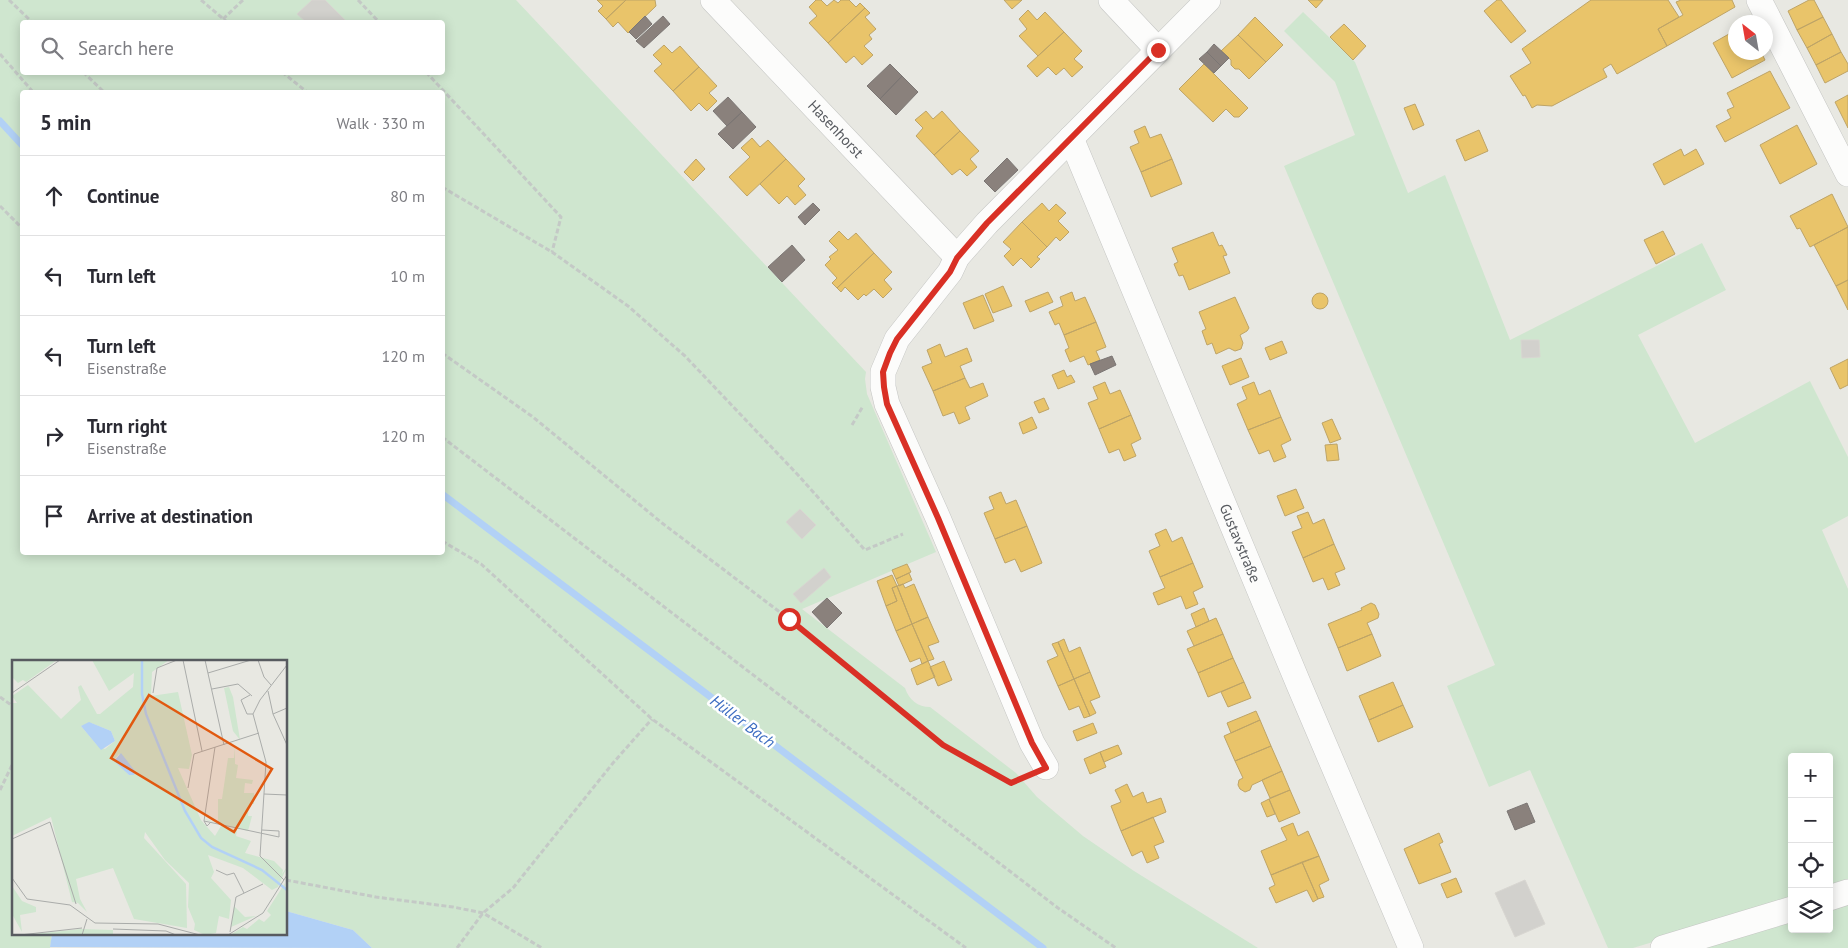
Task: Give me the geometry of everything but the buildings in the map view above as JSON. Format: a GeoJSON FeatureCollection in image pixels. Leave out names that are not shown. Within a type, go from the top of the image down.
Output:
{"type":"FeatureCollection","features":[{"type":"Feature","properties":{"kind":"street","name":"Hasenhorst"},"geometry":{"type":"LineString","coordinates":[[714,0],[957,258]]}},
{"type":"Feature","properties":{"kind":"street"},"geometry":{"type":"LineString","coordinates":[[1111,0],[1158,50]]}},
{"type":"Feature","properties":{"kind":"street"},"geometry":{"type":"LineString","coordinates":[[1046,768],[1032,743],[938,518],[887,404],[883,372],[897,339],[950,272],[957,258],[987,223],[1208,0]]}},
{"type":"Feature","properties":{"kind":"street"},"geometry":{"type":"LineString","coordinates":[[1759,0],[1848,174]]}},
{"type":"Feature","properties":{"kind":"street","name":"Gustavstraße"},"geometry":{"type":"LineString","coordinates":[[1071,138],[1410,948]]}},
{"type":"Feature","properties":{"kind":"street"},"geometry":{"type":"LineString","coordinates":[[1833,897],[1848,892]]}},
{"type":"Feature","properties":{"kind":"street"},"geometry":{"type":"LineString","coordinates":[[1664,948],[1788,910]]}},
{"type":"Feature","properties":{"kind":"path"},"geometry":{"type":"LineString","coordinates":[[9,0],[30,20]]}},
{"type":"Feature","properties":{"kind":"path"},"geometry":{"type":"LineString","coordinates":[[201,0],[223,19],[243,0]]}},
{"type":"Feature","properties":{"kind":"path"},"geometry":{"type":"LineString","coordinates":[[358,0],[377,20]]}},
{"type":"Feature","properties":{"kind":"path"},"geometry":{"type":"LineString","coordinates":[[0,54],[32,90]]}},
{"type":"Feature","properties":{"kind":"path"},"geometry":{"type":"LineString","coordinates":[[87,75],[102,90]]}},
{"type":"Feature","properties":{"kind":"path"},"geometry":{"type":"LineString","coordinates":[[286,75],[304,90]]}},
{"type":"Feature","properties":{"kind":"path"},"geometry":{"type":"LineString","coordinates":[[429,75],[443,90]]}},
{"type":"Feature","properties":{"kind":"path"},"geometry":{"type":"LineString","coordinates":[[445,92],[561,217],[552,252]]}},
{"type":"Feature","properties":{"kind":"path"},"geometry":{"type":"LineString","coordinates":[[445,189],[552,252],[628,306],[685,356],[798,475],[865,550],[903,534]]}},
{"type":"Feature","properties":{"kind":"path"},"geometry":{"type":"LineString","coordinates":[[0,206],[20,226]]}},
{"type":"Feature","properties":{"kind":"path"},"geometry":{"type":"LineString","coordinates":[[445,355],[533,417],[662,523],[789,619],[943,745],[1011,783],[1046,768]]}},
{"type":"Feature","properties":{"kind":"path"},"geometry":{"type":"LineString","coordinates":[[445,440],[1058,908],[1116,948]]}},
{"type":"Feature","properties":{"kind":"path"},"geometry":{"type":"LineString","coordinates":[[445,543],[480,564],[652,719],[966,948]]}},
{"type":"Feature","properties":{"kind":"path"},"geometry":{"type":"LineString","coordinates":[[0,697],[12,706]]}},
{"type":"Feature","properties":{"kind":"path"},"geometry":{"type":"LineString","coordinates":[[457,948],[482,912],[513,888],[652,719]]}},
{"type":"Feature","properties":{"kind":"path"},"geometry":{"type":"LineString","coordinates":[[0,790],[12,765]]}},
{"type":"Feature","properties":{"kind":"path"},"geometry":{"type":"LineString","coordinates":[[288,880],[376,897],[453,906],[482,912],[542,948]]}},
{"type":"Feature","properties":{"kind":"green space"},"geometry":{"type":"Polygon","coordinates":[[[0,0],[516,0],[866,372],[867,394],[936,552],[802,609],[905,688],[914,702],[930,707],[1016,773],[1037,797],[1083,836],[1134,871],[1258,948],[372,948],[353,930],[288,912],[288,660],[12,660],[12,936],[52,936],[50,948],[0,948],[0,0]]]}},
{"type":"Feature","properties":{"kind":"green space"},"geometry":{"type":"Polygon","coordinates":[[[1303,12],[1355,62],[1408,193],[1445,175],[1510,340],[1702,243],[1726,290],[1638,335],[1695,443],[1810,381],[1848,457],[1848,516],[1822,530],[1848,589],[1848,883],[1833,887],[1833,753],[1788,753],[1788,901],[1633,948],[1608,948],[1530,770],[1489,787],[1447,686],[1495,665],[1284,166],[1355,135],[1335,82],[1284,31],[1303,12]]]}},
{"type":"Feature","properties":{"kind":"green space"},"geometry":{"type":"Polygon","coordinates":[[[1848,903],[1848,948],[1703,948],[1788,922],[1788,933],[1833,933],[1833,908],[1848,903]]]}},
{"type":"Feature","properties":{"kind":"water"},"geometry":{"type":"Polygon","coordinates":[[[288,912],[353,930],[372,948],[50,947],[52,936],[288,936],[288,912]]]}},
{"type":"Feature","properties":{"kind":"waterway","name":"Hüller Bach"},"geometry":{"type":"LineString","coordinates":[[0,121],[20,143]]}},
{"type":"Feature","properties":{"kind":"waterway","name":"Hüller Bach"},"geometry":{"type":"LineString","coordinates":[[445,496],[1043,948]]}},
{"type":"Feature","properties":{"kind":"route"},"geometry":{"type":"LineString","coordinates":[[789,619],[943,745],[1011,783],[1046,768],[1032,743],[938,518],[887,404],[883,372],[897,339],[950,272],[957,258],[987,223],[1158,50]]}}]}
